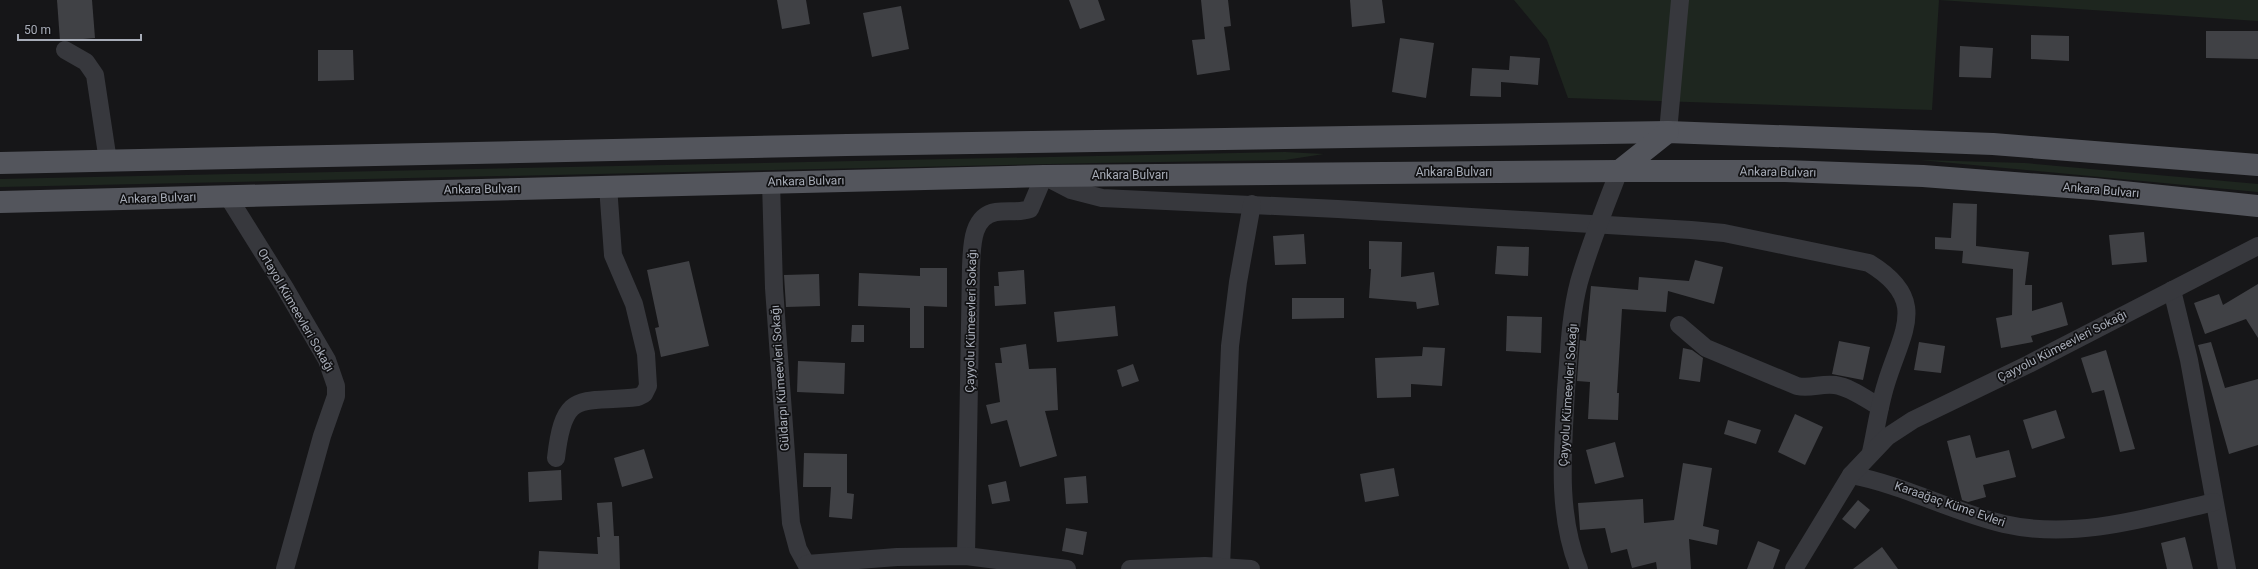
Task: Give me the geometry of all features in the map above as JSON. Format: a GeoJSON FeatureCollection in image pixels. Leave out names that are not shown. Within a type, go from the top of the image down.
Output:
{"type":"FeatureCollection","features":[{"type":"Feature","properties":{"kind":"main road"},"geometry":{"type":"LineString","coordinates":[[1619,171],[1668,132]]}},
{"type":"Feature","properties":{"kind":"main road"},"geometry":{"type":"LineString","coordinates":[[0,163],[886,145],[1668,132],[1993,144],[2258,165]]}},
{"type":"Feature","properties":{"kind":"main road","name":"Ankara Bulvarı"},"geometry":{"type":"LineString","coordinates":[[0,202],[1044,176],[1619,171],[1785,172],[1923,176],[2094,189],[2258,206]]}},
{"type":"Feature","properties":{"kind":"street"},"geometry":{"type":"LineString","coordinates":[[1668,132],[1680,0]]}},
{"type":"Feature","properties":{"kind":"street"},"geometry":{"type":"LineString","coordinates":[[65,50],[86,62],[95,75],[108,161]]}},
{"type":"Feature","properties":{"kind":"street","name":"Çayyolu Kümeevleri Sokağı"},"geometry":{"type":"LineString","coordinates":[[1579,569],[1569,539],[1564,510],[1562,483],[1565,407],[1574,310],[1586,260],[1619,171]]}},
{"type":"Feature","properties":{"kind":"street","name":"Çayyolu Kümeevleri Sokağı"},"geometry":{"type":"LineString","coordinates":[[966,556],[971,267],[974,234],[983,218],[990,214],[996,212],[1023,212],[1030,209],[1044,176],[1071,190],[1102,198],[1252,204],[1599,224],[1724,233],[1853,258],[1869,263],[1884,272],[1896,283],[1903,296],[1907,310],[1907,324],[1885,385],[1871,452]]}},
{"type":"Feature","properties":{"kind":"street","name":"Güldarpı Kümeevleri Sokağı"},"geometry":{"type":"LineString","coordinates":[[771,182],[774,288],[791,523],[798,549],[808,567]]}},
{"type":"Feature","properties":{"kind":"street"},"geometry":{"type":"LineString","coordinates":[[556,458],[562,422],[576,404],[584,400],[638,398],[644,394],[648,386],[649,375],[641,327],[634,304],[613,255],[608,186]]}},
{"type":"Feature","properties":{"kind":"street","name":"Ortayol Kümeevleri Sokağı"},"geometry":{"type":"LineString","coordinates":[[227,196],[281,281],[327,360],[336,386],[336,396],[322,436],[285,569]]}},
{"type":"Feature","properties":{"kind":"street"},"geometry":{"type":"LineString","coordinates":[[1221,567],[1230,346],[1238,282],[1252,204]]}},
{"type":"Feature","properties":{"kind":"street","name":"Çayyolu Kümeevleri Sokağı"},"geometry":{"type":"LineString","coordinates":[[1794,569],[1851,475],[1871,452],[1887,437],[1913,420],[2029,364],[2258,246]]}},
{"type":"Feature","properties":{"kind":"street"},"geometry":{"type":"LineString","coordinates":[[2172,290],[2190,367],[2227,569]]}},
{"type":"Feature","properties":{"kind":"street"},"geometry":{"type":"LineString","coordinates":[[1679,325],[1706,348],[1797,386],[1813,388],[1834,385],[1844,387],[1880,407]]}},
{"type":"Feature","properties":{"kind":"street","name":"Karaağaç Küme Evleri"},"geometry":{"type":"LineString","coordinates":[[1851,475],[1877,480],[1970,514],[2005,524],[2038,529],[2067,530],[2109,525],[2214,502]]}},
{"type":"Feature","properties":{"kind":"street"},"geometry":{"type":"LineString","coordinates":[[808,567],[897,557],[966,556],[1067,569]]}},
{"type":"Feature","properties":{"kind":"street"},"geometry":{"type":"LineString","coordinates":[[1130,569],[1221,567],[1251,569]]}},
{"type":"Feature","properties":{"kind":"shaded area"},"geometry":{"type":"Polygon","coordinates":[[[1514,0],[1939,0],[1932,110],[1568,98],[1547,40],[1514,0]]]}},
{"type":"Feature","properties":{"kind":"shaded area"},"geometry":{"type":"Polygon","coordinates":[[[1939,0],[2258,0],[2258,21],[1939,0]]]}},
{"type":"Feature","properties":{"kind":"shaded area"},"geometry":{"type":"Polygon","coordinates":[[[1285,152],[1324,154],[1285,160],[0,187],[0,179],[1285,152]]]}},
{"type":"Feature","properties":{"kind":"shaded area"},"geometry":{"type":"Polygon","coordinates":[[[1920,160],[2025,163],[2258,184],[2258,192],[1920,160]]]}},
{"type":"Feature","properties":{"kind":"building"},"geometry":{"type":"Polygon","coordinates":[[[57,0],[92,0],[95,38],[60,41],[57,0]]]}},
{"type":"Feature","properties":{"kind":"building"},"geometry":{"type":"Polygon","coordinates":[[[777,0],[806,0],[810,24],[782,29],[777,0]]]}},
{"type":"Feature","properties":{"kind":"building"},"geometry":{"type":"Polygon","coordinates":[[[1069,0],[1098,0],[1105,20],[1080,29],[1069,0]]]}},
{"type":"Feature","properties":{"kind":"building"},"geometry":{"type":"Polygon","coordinates":[[[1201,0],[1228,0],[1231,26],[1224,27],[1230,70],[1197,75],[1192,40],[1205,39],[1201,0]]]}},
{"type":"Feature","properties":{"kind":"building"},"geometry":{"type":"Polygon","coordinates":[[[1350,0],[1382,0],[1385,23],[1352,27],[1350,0]]]}},
{"type":"Feature","properties":{"kind":"building"},"geometry":{"type":"Polygon","coordinates":[[[901,6],[909,49],[872,57],[863,13],[901,6]]]}},
{"type":"Feature","properties":{"kind":"building"},"geometry":{"type":"Polygon","coordinates":[[[2206,31],[2258,31],[2258,59],[2206,58],[2206,31]]]}},
{"type":"Feature","properties":{"kind":"building"},"geometry":{"type":"Polygon","coordinates":[[[2031,35],[2069,36],[2069,61],[2031,59],[2031,35]]]}},
{"type":"Feature","properties":{"kind":"building"},"geometry":{"type":"Polygon","coordinates":[[[1400,38],[1434,43],[1426,98],[1392,92],[1400,38]]]}},
{"type":"Feature","properties":{"kind":"building"},"geometry":{"type":"Polygon","coordinates":[[[1960,46],[1993,48],[1991,78],[1959,77],[1960,46]]]}},
{"type":"Feature","properties":{"kind":"building"},"geometry":{"type":"Polygon","coordinates":[[[318,50],[353,50],[354,80],[318,81],[318,50]]]}},
{"type":"Feature","properties":{"kind":"building"},"geometry":{"type":"Polygon","coordinates":[[[1510,56],[1540,58],[1538,85],[1501,82],[1501,97],[1470,96],[1472,68],[1509,70],[1510,56]]]}},
{"type":"Feature","properties":{"kind":"building"},"geometry":{"type":"Polygon","coordinates":[[[1953,203],[1977,204],[1976,246],[2029,252],[2025,285],[2032,285],[2032,311],[2062,302],[2068,325],[2031,336],[2033,342],[2001,348],[1996,318],[2012,315],[2013,269],[1962,263],[1963,251],[1935,249],[1935,237],[1951,238],[1953,203]]]}},
{"type":"Feature","properties":{"kind":"building"},"geometry":{"type":"Polygon","coordinates":[[[2144,232],[2147,262],[2112,265],[2109,235],[2144,232]]]}},
{"type":"Feature","properties":{"kind":"building"},"geometry":{"type":"Polygon","coordinates":[[[1304,234],[1306,264],[1275,265],[1273,236],[1304,234]]]}},
{"type":"Feature","properties":{"kind":"building"},"geometry":{"type":"Polygon","coordinates":[[[1369,241],[1402,242],[1401,277],[1434,272],[1439,305],[1417,309],[1416,302],[1369,298],[1371,269],[1369,269],[1369,241]]]}},
{"type":"Feature","properties":{"kind":"building"},"geometry":{"type":"Polygon","coordinates":[[[1497,246],[1529,247],[1528,276],[1495,274],[1497,246]]]}},
{"type":"Feature","properties":{"kind":"building"},"geometry":{"type":"Polygon","coordinates":[[[1695,260],[1723,267],[1714,304],[1668,291],[1666,312],[1622,309],[1617,393],[1619,393],[1618,420],[1588,419],[1590,382],[1577,381],[1580,340],[1586,341],[1591,286],[1638,290],[1639,277],[1689,281],[1695,260]]]}},
{"type":"Feature","properties":{"kind":"building"},"geometry":{"type":"Polygon","coordinates":[[[689,261],[709,346],[661,357],[655,328],[659,327],[647,270],[689,261]]]}},
{"type":"Feature","properties":{"kind":"building"},"geometry":{"type":"Polygon","coordinates":[[[920,268],[947,268],[947,307],[924,306],[924,348],[910,348],[910,308],[858,306],[859,273],[920,276],[920,268]]]}},
{"type":"Feature","properties":{"kind":"building"},"geometry":{"type":"Polygon","coordinates":[[[1024,270],[1026,304],[995,306],[994,286],[999,286],[998,272],[1024,270]]]}},
{"type":"Feature","properties":{"kind":"building"},"geometry":{"type":"Polygon","coordinates":[[[819,274],[820,306],[786,307],[784,275],[819,274]]]}},
{"type":"Feature","properties":{"kind":"building"},"geometry":{"type":"Polygon","coordinates":[[[2258,284],[2258,338],[2246,319],[2205,334],[2194,303],[2219,294],[2223,305],[2258,284]]]}},
{"type":"Feature","properties":{"kind":"building"},"geometry":{"type":"Polygon","coordinates":[[[1292,298],[1344,298],[1344,318],[1292,319],[1292,298]]]}},
{"type":"Feature","properties":{"kind":"building"},"geometry":{"type":"Polygon","coordinates":[[[1115,306],[1118,336],[1057,342],[1054,312],[1115,306]]]}},
{"type":"Feature","properties":{"kind":"building"},"geometry":{"type":"Polygon","coordinates":[[[1507,316],[1542,317],[1541,353],[1506,351],[1507,316]]]}},
{"type":"Feature","properties":{"kind":"building"},"geometry":{"type":"Polygon","coordinates":[[[852,325],[864,325],[864,342],[851,342],[852,325]]]}},
{"type":"Feature","properties":{"kind":"building"},"geometry":{"type":"Polygon","coordinates":[[[1839,341],[1870,347],[1863,380],[1832,374],[1839,341]]]}},
{"type":"Feature","properties":{"kind":"building"},"geometry":{"type":"Polygon","coordinates":[[[1919,342],[1945,346],[1941,373],[1914,370],[1919,342]]]}},
{"type":"Feature","properties":{"kind":"building"},"geometry":{"type":"Polygon","coordinates":[[[2211,342],[2225,388],[2258,379],[2258,445],[2229,454],[2198,345],[2211,342]]]}},
{"type":"Feature","properties":{"kind":"building"},"geometry":{"type":"Polygon","coordinates":[[[1026,344],[1029,369],[1056,368],[1058,410],[1045,411],[1057,456],[1020,467],[1007,420],[991,424],[986,405],[1000,402],[995,363],[1002,363],[1000,348],[1026,344]]]}},
{"type":"Feature","properties":{"kind":"building"},"geometry":{"type":"Polygon","coordinates":[[[1423,347],[1445,348],[1442,386],[1411,384],[1411,397],[1377,398],[1375,358],[1422,356],[1423,347]]]}},
{"type":"Feature","properties":{"kind":"building"},"geometry":{"type":"Polygon","coordinates":[[[1683,348],[1692,350],[1703,358],[1700,382],[1679,379],[1683,348]]]}},
{"type":"Feature","properties":{"kind":"building"},"geometry":{"type":"Polygon","coordinates":[[[2106,350],[2135,449],[2120,452],[2104,390],[2092,393],[2081,358],[2106,350]]]}},
{"type":"Feature","properties":{"kind":"building"},"geometry":{"type":"Polygon","coordinates":[[[798,361],[845,363],[844,394],[797,392],[798,361]]]}},
{"type":"Feature","properties":{"kind":"building"},"geometry":{"type":"Polygon","coordinates":[[[1133,364],[1139,381],[1122,387],[1117,370],[1133,364]]]}},
{"type":"Feature","properties":{"kind":"building"},"geometry":{"type":"Polygon","coordinates":[[[2056,410],[2065,438],[2032,449],[2023,420],[2056,410]]]}},
{"type":"Feature","properties":{"kind":"building"},"geometry":{"type":"Polygon","coordinates":[[[1795,414],[1823,427],[1805,465],[1778,452],[1795,414]]]}},
{"type":"Feature","properties":{"kind":"building"},"geometry":{"type":"Polygon","coordinates":[[[1728,420],[1761,430],[1756,444],[1724,434],[1728,420]]]}},
{"type":"Feature","properties":{"kind":"building"},"geometry":{"type":"Polygon","coordinates":[[[1970,435],[1976,458],[2009,450],[2016,477],[1983,485],[1986,497],[1968,502],[1962,500],[1947,441],[1970,435]]]}},
{"type":"Feature","properties":{"kind":"building"},"geometry":{"type":"Polygon","coordinates":[[[1615,442],[1624,477],[1595,484],[1586,450],[1615,442]]]}},
{"type":"Feature","properties":{"kind":"building"},"geometry":{"type":"Polygon","coordinates":[[[644,449],[653,478],[622,487],[614,458],[644,449]]]}},
{"type":"Feature","properties":{"kind":"building"},"geometry":{"type":"Polygon","coordinates":[[[804,453],[847,454],[847,493],[854,494],[852,519],[829,517],[831,487],[803,487],[804,453]]]}},
{"type":"Feature","properties":{"kind":"building"},"geometry":{"type":"Polygon","coordinates":[[[1683,463],[1712,468],[1703,526],[1719,530],[1717,545],[1689,539],[1691,569],[1657,569],[1656,562],[1632,568],[1627,549],[1611,553],[1605,528],[1580,530],[1578,503],[1643,499],[1644,523],[1674,520],[1683,463]]]}},
{"type":"Feature","properties":{"kind":"building"},"geometry":{"type":"Polygon","coordinates":[[[1394,468],[1399,496],[1365,502],[1360,474],[1394,468]]]}},
{"type":"Feature","properties":{"kind":"building"},"geometry":{"type":"Polygon","coordinates":[[[561,470],[562,500],[529,502],[528,472],[561,470]]]}},
{"type":"Feature","properties":{"kind":"building"},"geometry":{"type":"Polygon","coordinates":[[[1086,476],[1088,503],[1066,504],[1064,478],[1086,476]]]}},
{"type":"Feature","properties":{"kind":"building"},"geometry":{"type":"Polygon","coordinates":[[[1006,481],[1010,501],[992,504],[988,485],[1006,481]]]}},
{"type":"Feature","properties":{"kind":"building"},"geometry":{"type":"Polygon","coordinates":[[[1858,500],[1870,510],[1855,529],[1842,519],[1858,500]]]}},
{"type":"Feature","properties":{"kind":"building"},"geometry":{"type":"Polygon","coordinates":[[[612,502],[614,536],[619,536],[620,569],[538,569],[539,551],[598,554],[597,537],[600,537],[597,503],[612,502]]]}},
{"type":"Feature","properties":{"kind":"building"},"geometry":{"type":"Polygon","coordinates":[[[1066,528],[1087,532],[1083,555],[1062,551],[1066,528]]]}},
{"type":"Feature","properties":{"kind":"building"},"geometry":{"type":"Polygon","coordinates":[[[2185,537],[2193,569],[2167,569],[2161,543],[2185,537]]]}},
{"type":"Feature","properties":{"kind":"building"},"geometry":{"type":"Polygon","coordinates":[[[1758,541],[1780,550],[1773,569],[1747,569],[1758,541]]]}},
{"type":"Feature","properties":{"kind":"building"},"geometry":{"type":"Polygon","coordinates":[[[1882,547],[1898,569],[1853,569],[1882,547]]]}}]}
